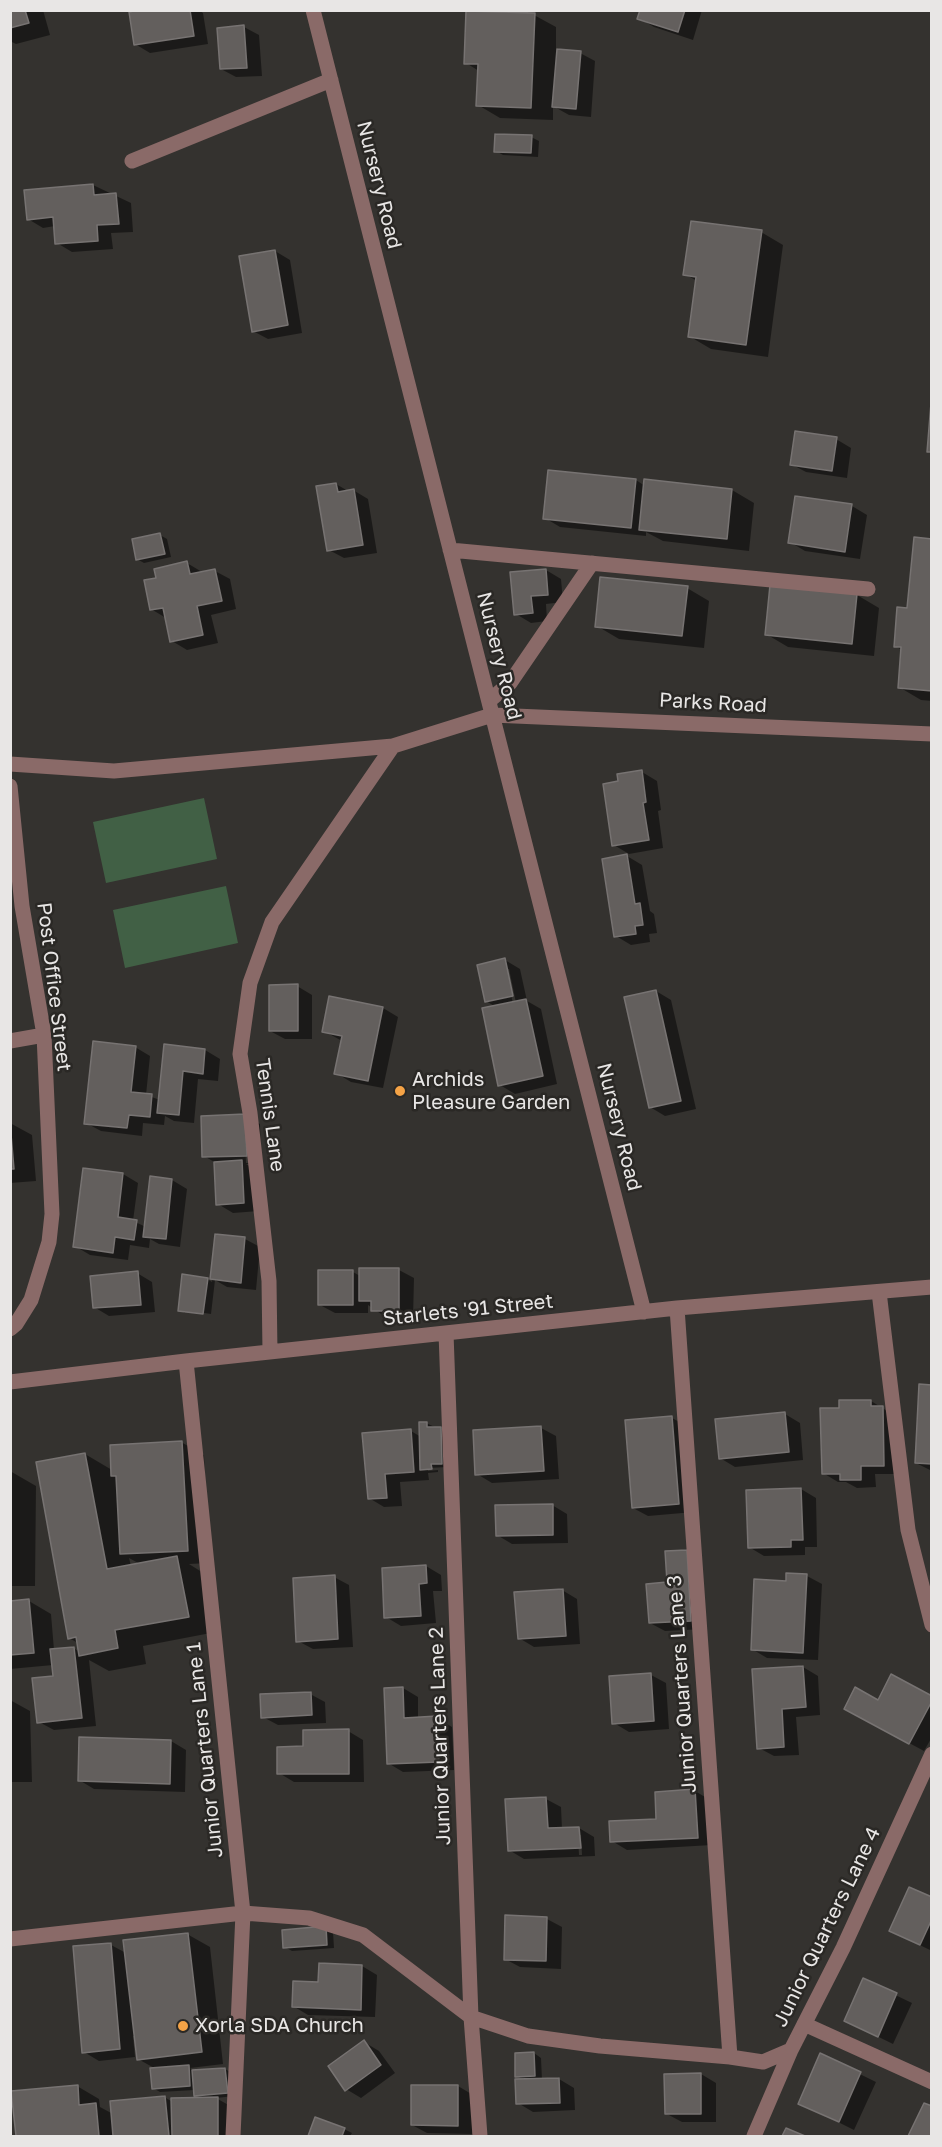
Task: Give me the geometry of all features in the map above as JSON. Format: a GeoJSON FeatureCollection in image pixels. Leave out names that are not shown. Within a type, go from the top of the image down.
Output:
{"type":"FeatureCollection","features":[{"type":"Feature","properties":{"kind":"street","name":"Nursery Road"},"geometry":{"type":"LineString","coordinates":[[313,10],[644,1312]]}},
{"type":"Feature","properties":{"kind":"street"},"geometry":{"type":"LineString","coordinates":[[132,161],[331,80]]}},
{"type":"Feature","properties":{"kind":"street"},"geometry":{"type":"LineString","coordinates":[[450,550],[868,589]]}},
{"type":"Feature","properties":{"kind":"street"},"geometry":{"type":"LineString","coordinates":[[10,764],[114,771],[393,746],[490,708],[510,683],[592,563]]}},
{"type":"Feature","properties":{"kind":"street","name":"Parks Road"},"geometry":{"type":"LineString","coordinates":[[490,708],[932,734]]}},
{"type":"Feature","properties":{"kind":"street","name":"Tennis Lane"},"geometry":{"type":"LineString","coordinates":[[270,1352],[269,1281],[250,1113],[240,1054],[250,983],[272,922],[393,746]]}},
{"type":"Feature","properties":{"kind":"street","name":"Post Office Street"},"geometry":{"type":"LineString","coordinates":[[10,786],[22,906],[44,1035],[52,1215],[49,1242],[31,1300],[16,1324],[10,1329]]}},
{"type":"Feature","properties":{"kind":"street"},"geometry":{"type":"LineString","coordinates":[[10,1041],[44,1035]]}},
{"type":"Feature","properties":{"kind":"street","name":"Starlets '91 Street"},"geometry":{"type":"LineString","coordinates":[[10,1382],[186,1360],[677,1308],[932,1287]]}},
{"type":"Feature","properties":{"kind":"street"},"geometry":{"type":"LineString","coordinates":[[879,1292],[908,1530],[932,1625]]}},
{"type":"Feature","properties":{"kind":"street","name":"Junior Quarters Lane 3"},"geometry":{"type":"LineString","coordinates":[[677,1308],[730,2056]]}},
{"type":"Feature","properties":{"kind":"street","name":"Junior Quarters Lane 2"},"geometry":{"type":"LineString","coordinates":[[446,1333],[471,2017],[480,2136]]}},
{"type":"Feature","properties":{"kind":"street","name":"Junior Quarters Lane 1"},"geometry":{"type":"LineString","coordinates":[[186,1360],[243,1913],[233,2136]]}},
{"type":"Feature","properties":{"kind":"street","name":"Junior Quarters Lane 4"},"geometry":{"type":"LineString","coordinates":[[10,1939],[243,1913],[309,1918],[363,1935],[471,2017],[528,2036],[600,2046],[730,2056],[763,2062],[791,2050],[843,1948],[932,1754]]}},
{"type":"Feature","properties":{"kind":"street"},"geometry":{"type":"LineString","coordinates":[[804,2024],[932,2082]]}},
{"type":"Feature","properties":{"kind":"street"},"geometry":{"type":"LineString","coordinates":[[754,2136],[791,2050]]}},
{"type":"Feature","properties":{"kind":"green space"},"geometry":{"type":"Polygon","coordinates":[[[204,798],[217,859],[106,883],[93,822],[204,798]]]}},
{"type":"Feature","properties":{"kind":"green space"},"geometry":{"type":"Polygon","coordinates":[[[226,886],[238,943],[125,968],[113,910],[226,886]]]}},
{"type":"Feature","properties":{"kind":"building"},"geometry":{"type":"Polygon","coordinates":[[[10,10],[25,10],[29,23],[10,28],[10,10]]]}},
{"type":"Feature","properties":{"kind":"building"},"geometry":{"type":"Polygon","coordinates":[[[190,10],[194,36],[134,45],[129,12],[190,10]]]}},
{"type":"Feature","properties":{"kind":"building"},"geometry":{"type":"Polygon","coordinates":[[[640,10],[685,10],[678,32],[637,19],[640,10]]]}},
{"type":"Feature","properties":{"kind":"building"},"geometry":{"type":"Polygon","coordinates":[[[466,11],[535,13],[531,108],[476,106],[478,64],[464,64],[466,11]]]}},
{"type":"Feature","properties":{"kind":"building"},"geometry":{"type":"Polygon","coordinates":[[[244,25],[247,68],[220,69],[217,28],[244,25]]]}},
{"type":"Feature","properties":{"kind":"building"},"geometry":{"type":"Polygon","coordinates":[[[557,49],[581,51],[576,109],[552,107],[557,49]]]}},
{"type":"Feature","properties":{"kind":"building"},"geometry":{"type":"Polygon","coordinates":[[[495,134],[532,135],[531,153],[494,152],[495,134]]]}},
{"type":"Feature","properties":{"kind":"building"},"geometry":{"type":"Polygon","coordinates":[[[93,184],[94,195],[116,193],[119,224],[97,225],[98,241],[55,244],[53,217],[27,220],[24,190],[93,184]]]}},
{"type":"Feature","properties":{"kind":"building"},"geometry":{"type":"Polygon","coordinates":[[[691,221],[762,230],[746,345],[688,337],[696,277],[683,275],[691,221]]]}},
{"type":"Feature","properties":{"kind":"building"},"geometry":{"type":"Polygon","coordinates":[[[275,250],[288,325],[252,332],[239,256],[275,250]]]}},
{"type":"Feature","properties":{"kind":"building"},"geometry":{"type":"Polygon","coordinates":[[[932,391],[932,452],[927,452],[932,391]]]}},
{"type":"Feature","properties":{"kind":"building"},"geometry":{"type":"Polygon","coordinates":[[[795,431],[837,437],[832,471],[790,465],[795,431]]]}},
{"type":"Feature","properties":{"kind":"building"},"geometry":{"type":"Polygon","coordinates":[[[548,470],[636,479],[631,528],[543,519],[548,470]]]}},
{"type":"Feature","properties":{"kind":"building"},"geometry":{"type":"Polygon","coordinates":[[[644,479],[732,489],[727,539],[639,530],[644,479]]]}},
{"type":"Feature","properties":{"kind":"building"},"geometry":{"type":"Polygon","coordinates":[[[336,483],[338,492],[354,489],[363,545],[327,551],[316,486],[336,483]]]}},
{"type":"Feature","properties":{"kind":"building"},"geometry":{"type":"Polygon","coordinates":[[[795,496],[852,504],[845,552],[788,543],[795,496]]]}},
{"type":"Feature","properties":{"kind":"building"},"geometry":{"type":"Polygon","coordinates":[[[160,533],[165,554],[136,560],[132,539],[160,533]]]}},
{"type":"Feature","properties":{"kind":"building"},"geometry":{"type":"Polygon","coordinates":[[[914,537],[932,539],[932,691],[898,688],[901,647],[894,647],[897,607],[907,608],[914,537]]]}},
{"type":"Feature","properties":{"kind":"building"},"geometry":{"type":"Polygon","coordinates":[[[187,561],[190,574],[215,569],[222,601],[197,606],[203,635],[170,642],[163,608],[150,610],[144,580],[156,578],[154,569],[187,561]]]}},
{"type":"Feature","properties":{"kind":"building"},"geometry":{"type":"Polygon","coordinates":[[[546,569],[548,595],[531,596],[533,613],[514,615],[510,572],[546,569]]]}},
{"type":"Feature","properties":{"kind":"building"},"geometry":{"type":"Polygon","coordinates":[[[600,577],[688,586],[682,636],[595,627],[600,577]]]}},
{"type":"Feature","properties":{"kind":"building"},"geometry":{"type":"Polygon","coordinates":[[[770,585],[857,594],[852,644],[765,635],[770,585]]]}},
{"type":"Feature","properties":{"kind":"building"},"geometry":{"type":"Polygon","coordinates":[[[642,770],[646,802],[643,803],[649,840],[612,846],[603,784],[618,781],[617,774],[642,770]]]}},
{"type":"Feature","properties":{"kind":"building"},"geometry":{"type":"Polygon","coordinates":[[[627,854],[635,904],[640,903],[643,925],[635,926],[636,934],[614,937],[602,859],[627,854]]]}},
{"type":"Feature","properties":{"kind":"building"},"geometry":{"type":"Polygon","coordinates":[[[505,958],[513,996],[485,1002],[477,965],[505,958]]]}},
{"type":"Feature","properties":{"kind":"building"},"geometry":{"type":"Polygon","coordinates":[[[298,984],[298,1031],[269,1031],[269,985],[298,984]]]}},
{"type":"Feature","properties":{"kind":"building"},"geometry":{"type":"Polygon","coordinates":[[[656,990],[681,1101],[649,1108],[624,997],[656,990]]]}},
{"type":"Feature","properties":{"kind":"building"},"geometry":{"type":"Polygon","coordinates":[[[329,996],[383,1007],[368,1081],[334,1074],[342,1036],[322,1032],[329,996]]]}},
{"type":"Feature","properties":{"kind":"building"},"geometry":{"type":"Polygon","coordinates":[[[526,999],[543,1076],[498,1086],[482,1008],[526,999]]]}},
{"type":"Feature","properties":{"kind":"building"},"geometry":{"type":"Polygon","coordinates":[[[93,1041],[136,1046],[131,1092],[152,1094],[150,1117],[129,1115],[127,1128],[84,1124],[93,1041]]]}},
{"type":"Feature","properties":{"kind":"building"},"geometry":{"type":"Polygon","coordinates":[[[164,1044],[205,1049],[203,1074],[183,1071],[179,1115],[157,1113],[164,1044]]]}},
{"type":"Feature","properties":{"kind":"building"},"geometry":{"type":"Polygon","coordinates":[[[245,1114],[247,1156],[202,1157],[201,1116],[245,1114]]]}},
{"type":"Feature","properties":{"kind":"building"},"geometry":{"type":"Polygon","coordinates":[[[10,1123],[14,1169],[10,1169],[10,1123]]]}},
{"type":"Feature","properties":{"kind":"building"},"geometry":{"type":"Polygon","coordinates":[[[242,1160],[244,1203],[216,1205],[214,1162],[242,1160]]]}},
{"type":"Feature","properties":{"kind":"building"},"geometry":{"type":"Polygon","coordinates":[[[83,1168],[123,1173],[118,1217],[137,1220],[134,1240],[115,1237],[113,1253],[73,1247],[83,1168]]]}},
{"type":"Feature","properties":{"kind":"building"},"geometry":{"type":"Polygon","coordinates":[[[150,1176],[172,1179],[166,1239],[143,1237],[150,1176]]]}},
{"type":"Feature","properties":{"kind":"building"},"geometry":{"type":"Polygon","coordinates":[[[215,1234],[245,1237],[241,1283],[210,1279],[215,1234]]]}},
{"type":"Feature","properties":{"kind":"building"},"geometry":{"type":"Polygon","coordinates":[[[359,1268],[399,1268],[399,1311],[371,1311],[371,1301],[359,1301],[359,1268]]]}},
{"type":"Feature","properties":{"kind":"building"},"geometry":{"type":"Polygon","coordinates":[[[318,1270],[353,1270],[353,1305],[318,1305],[318,1270]]]}},
{"type":"Feature","properties":{"kind":"building"},"geometry":{"type":"Polygon","coordinates":[[[138,1271],[141,1305],[93,1308],[90,1276],[138,1271]]]}},
{"type":"Feature","properties":{"kind":"building"},"geometry":{"type":"Polygon","coordinates":[[[182,1274],[208,1278],[203,1314],[178,1311],[182,1274]]]}},
{"type":"Feature","properties":{"kind":"building"},"geometry":{"type":"Polygon","coordinates":[[[919,1384],[932,1385],[932,1464],[915,1463],[919,1384]]]}},
{"type":"Feature","properties":{"kind":"building"},"geometry":{"type":"Polygon","coordinates":[[[839,1400],[871,1400],[871,1406],[883,1406],[884,1466],[861,1466],[861,1480],[840,1480],[840,1474],[822,1474],[820,1408],[839,1408],[839,1400]]]}},
{"type":"Feature","properties":{"kind":"building"},"geometry":{"type":"Polygon","coordinates":[[[785,1412],[789,1452],[719,1459],[715,1419],[785,1412]]]}},
{"type":"Feature","properties":{"kind":"building"},"geometry":{"type":"Polygon","coordinates":[[[672,1416],[679,1504],[632,1508],[625,1420],[672,1416]]]}},
{"type":"Feature","properties":{"kind":"building"},"geometry":{"type":"Polygon","coordinates":[[[419,1422],[427,1422],[427,1427],[441,1427],[442,1464],[431,1464],[432,1469],[420,1470],[419,1422]]]}},
{"type":"Feature","properties":{"kind":"building"},"geometry":{"type":"Polygon","coordinates":[[[541,1426],[544,1471],[475,1475],[473,1430],[541,1426]]]}},
{"type":"Feature","properties":{"kind":"building"},"geometry":{"type":"Polygon","coordinates":[[[411,1429],[414,1472],[385,1474],[387,1498],[368,1499],[362,1433],[411,1429]]]}},
{"type":"Feature","properties":{"kind":"building"},"geometry":{"type":"Polygon","coordinates":[[[182,1441],[188,1551],[120,1554],[116,1476],[111,1476],[110,1445],[182,1441]]]}},
{"type":"Feature","properties":{"kind":"building"},"geometry":{"type":"Polygon","coordinates":[[[85,1453],[107,1569],[177,1556],[189,1617],[115,1630],[118,1648],[79,1656],[76,1637],[68,1639],[36,1462],[85,1453]]]}},
{"type":"Feature","properties":{"kind":"building"},"geometry":{"type":"Polygon","coordinates":[[[801,1488],[803,1540],[791,1540],[791,1547],[748,1548],[746,1490],[801,1488]]]}},
{"type":"Feature","properties":{"kind":"building"},"geometry":{"type":"Polygon","coordinates":[[[553,1504],[553,1535],[496,1536],[495,1505],[553,1504]]]}},
{"type":"Feature","properties":{"kind":"building"},"geometry":{"type":"Polygon","coordinates":[[[687,1550],[691,1621],[649,1623],[646,1584],[667,1582],[665,1551],[687,1550]]]}},
{"type":"Feature","properties":{"kind":"building"},"geometry":{"type":"Polygon","coordinates":[[[426,1565],[427,1583],[419,1584],[421,1616],[384,1618],[382,1568],[426,1565]]]}},
{"type":"Feature","properties":{"kind":"building"},"geometry":{"type":"Polygon","coordinates":[[[786,1573],[807,1574],[803,1653],[751,1650],[754,1579],[786,1581],[786,1573]]]}},
{"type":"Feature","properties":{"kind":"building"},"geometry":{"type":"Polygon","coordinates":[[[335,1575],[338,1639],[296,1642],[293,1578],[335,1575]]]}},
{"type":"Feature","properties":{"kind":"building"},"geometry":{"type":"Polygon","coordinates":[[[563,1589],[566,1636],[518,1639],[514,1592],[563,1589]]]}},
{"type":"Feature","properties":{"kind":"building"},"geometry":{"type":"Polygon","coordinates":[[[29,1599],[34,1653],[10,1655],[10,1601],[29,1599]]]}},
{"type":"Feature","properties":{"kind":"building"},"geometry":{"type":"Polygon","coordinates":[[[74,1647],[82,1718],[37,1723],[32,1678],[53,1676],[50,1649],[74,1647]]]}},
{"type":"Feature","properties":{"kind":"building"},"geometry":{"type":"Polygon","coordinates":[[[803,1666],[806,1707],[782,1709],[784,1747],[757,1749],[752,1669],[803,1666]]]}},
{"type":"Feature","properties":{"kind":"building"},"geometry":{"type":"Polygon","coordinates":[[[651,1673],[654,1721],[612,1724],[609,1676],[651,1673]]]}},
{"type":"Feature","properties":{"kind":"building"},"geometry":{"type":"Polygon","coordinates":[[[891,1674],[932,1696],[932,1701],[909,1744],[844,1709],[855,1687],[878,1700],[891,1674]]]}},
{"type":"Feature","properties":{"kind":"building"},"geometry":{"type":"Polygon","coordinates":[[[403,1687],[404,1718],[437,1716],[439,1762],[387,1764],[384,1688],[403,1687]]]}},
{"type":"Feature","properties":{"kind":"building"},"geometry":{"type":"Polygon","coordinates":[[[311,1692],[312,1715],[261,1718],[260,1694],[311,1692]]]}},
{"type":"Feature","properties":{"kind":"building"},"geometry":{"type":"Polygon","coordinates":[[[349,1729],[349,1774],[277,1774],[277,1747],[303,1746],[303,1730],[349,1729]]]}},
{"type":"Feature","properties":{"kind":"building"},"geometry":{"type":"Polygon","coordinates":[[[79,1737],[171,1740],[170,1784],[78,1781],[79,1737]]]}},
{"type":"Feature","properties":{"kind":"building"},"geometry":{"type":"Polygon","coordinates":[[[695,1789],[698,1838],[610,1842],[609,1821],[656,1819],[655,1792],[695,1789]]]}},
{"type":"Feature","properties":{"kind":"building"},"geometry":{"type":"Polygon","coordinates":[[[546,1797],[548,1828],[579,1827],[581,1848],[508,1851],[505,1799],[546,1797]]]}},
{"type":"Feature","properties":{"kind":"building"},"geometry":{"type":"Polygon","coordinates":[[[909,1887],[932,1897],[932,1919],[920,1945],[889,1931],[909,1887]]]}},
{"type":"Feature","properties":{"kind":"building"},"geometry":{"type":"Polygon","coordinates":[[[505,1915],[547,1917],[546,1961],[504,1960],[505,1915]]]}},
{"type":"Feature","properties":{"kind":"building"},"geometry":{"type":"Polygon","coordinates":[[[326,1926],[327,1945],[283,1948],[282,1930],[326,1926]]]}},
{"type":"Feature","properties":{"kind":"building"},"geometry":{"type":"Polygon","coordinates":[[[188,1933],[202,2052],[137,2060],[123,1940],[188,1933]]]}},
{"type":"Feature","properties":{"kind":"building"},"geometry":{"type":"Polygon","coordinates":[[[111,1943],[120,2049],[82,2053],[73,1946],[111,1943]]]}},
{"type":"Feature","properties":{"kind":"building"},"geometry":{"type":"Polygon","coordinates":[[[319,1963],[362,1965],[361,2010],[292,2007],[293,1981],[318,1982],[319,1963]]]}},
{"type":"Feature","properties":{"kind":"building"},"geometry":{"type":"Polygon","coordinates":[[[863,1978],[897,1993],[878,2037],[844,2021],[863,1978]]]}},
{"type":"Feature","properties":{"kind":"building"},"geometry":{"type":"Polygon","coordinates":[[[364,2040],[381,2065],[345,2091],[328,2066],[364,2040]]]}},
{"type":"Feature","properties":{"kind":"building"},"geometry":{"type":"Polygon","coordinates":[[[534,2052],[535,2076],[515,2077],[515,2053],[534,2052]]]}},
{"type":"Feature","properties":{"kind":"building"},"geometry":{"type":"Polygon","coordinates":[[[820,2053],[861,2072],[839,2122],[798,2104],[820,2053]]]}},
{"type":"Feature","properties":{"kind":"building"},"geometry":{"type":"Polygon","coordinates":[[[189,2065],[190,2086],[152,2089],[150,2068],[189,2065]]]}},
{"type":"Feature","properties":{"kind":"building"},"geometry":{"type":"Polygon","coordinates":[[[225,2068],[228,2093],[194,2096],[192,2070],[225,2068]]]}},
{"type":"Feature","properties":{"kind":"building"},"geometry":{"type":"Polygon","coordinates":[[[701,2073],[701,2114],[665,2114],[664,2074],[701,2073]]]}},
{"type":"Feature","properties":{"kind":"building"},"geometry":{"type":"Polygon","coordinates":[[[559,2078],[560,2103],[516,2104],[515,2079],[559,2078]]]}},
{"type":"Feature","properties":{"kind":"building"},"geometry":{"type":"Polygon","coordinates":[[[78,2085],[79,2105],[96,2103],[99,2136],[16,2136],[11,2091],[78,2085]]]}},
{"type":"Feature","properties":{"kind":"building"},"geometry":{"type":"Polygon","coordinates":[[[411,2085],[458,2085],[458,2126],[411,2125],[411,2085]]]}},
{"type":"Feature","properties":{"kind":"building"},"geometry":{"type":"Polygon","coordinates":[[[165,2096],[169,2136],[113,2136],[110,2101],[165,2096]]]}},
{"type":"Feature","properties":{"kind":"building"},"geometry":{"type":"Polygon","coordinates":[[[218,2097],[218,2136],[172,2136],[171,2098],[218,2097]]]}},
{"type":"Feature","properties":{"kind":"building"},"geometry":{"type":"Polygon","coordinates":[[[924,2103],[932,2106],[932,2136],[908,2136],[924,2103]]]}},
{"type":"Feature","properties":{"kind":"building"},"geometry":{"type":"Polygon","coordinates":[[[315,2117],[345,2128],[342,2136],[308,2136],[315,2117]]]}},
{"type":"Feature","properties":{"kind":"building"},"geometry":{"type":"Polygon","coordinates":[[[786,2128],[805,2136],[782,2136],[786,2128]]]}},
{"type":"Feature","properties":{"kind":"place","name":"Archids Pleasure Garden"},"geometry":{"type":"Point","coordinates":[400,1091]}},
{"type":"Feature","properties":{"kind":"place","name":"Xorla SDA Church"},"geometry":{"type":"Point","coordinates":[183,2026]}}]}
